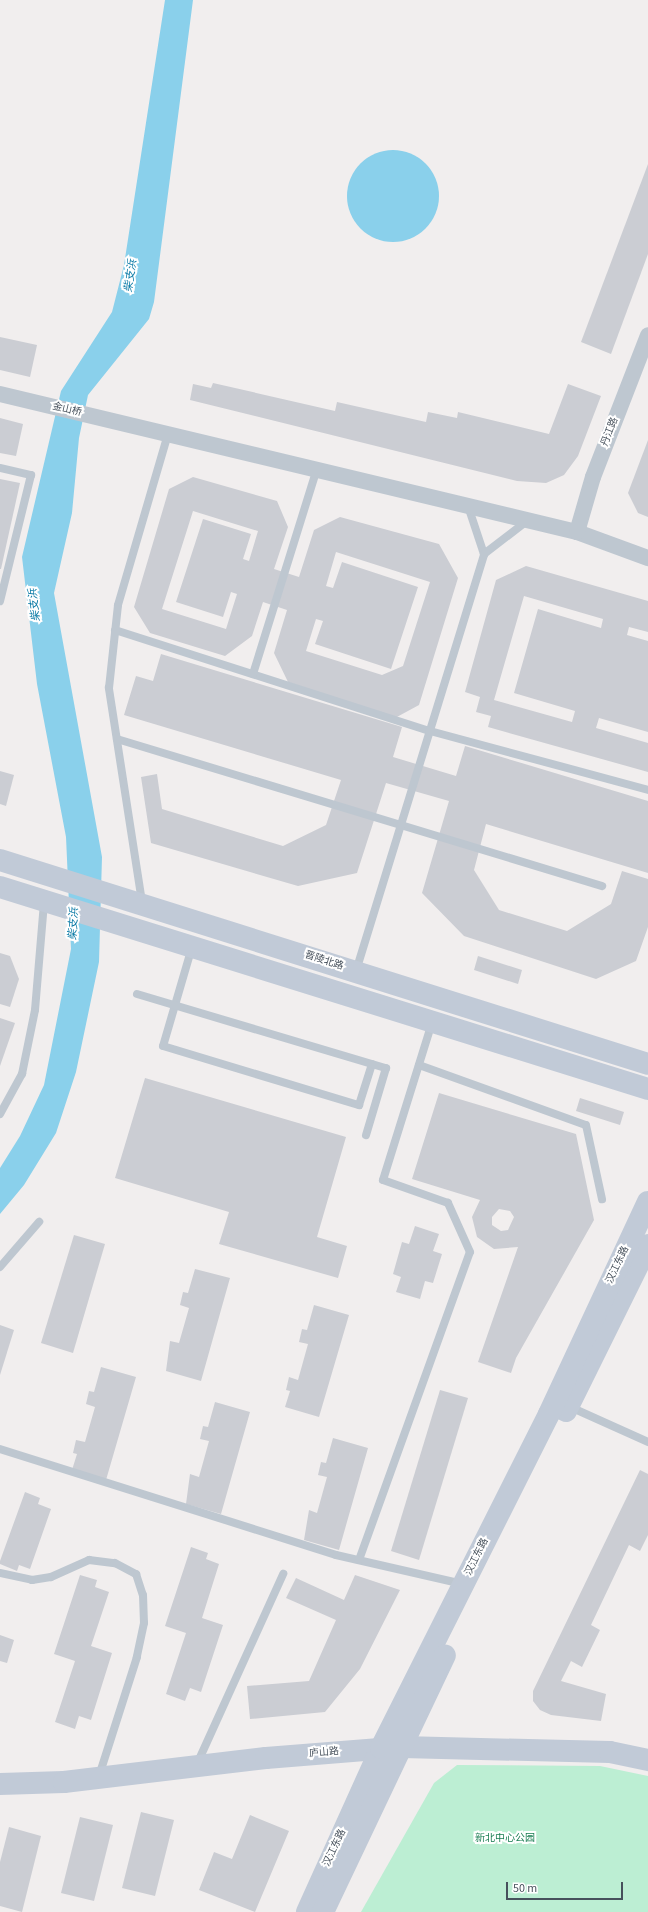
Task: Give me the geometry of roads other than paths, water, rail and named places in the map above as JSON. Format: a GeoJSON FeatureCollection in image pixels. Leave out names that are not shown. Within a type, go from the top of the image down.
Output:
{"type":"FeatureCollection","features":[{"type":"Feature","properties":{"kind":"main road","name":"晋陵北路"},"geometry":{"type":"LineString","coordinates":[[0,860],[142,903],[648,1064]]}},
{"type":"Feature","properties":{"kind":"main road"},"geometry":{"type":"LineString","coordinates":[[0,887],[648,1089]]}},
{"type":"Feature","properties":{"kind":"main road","name":"汉江东路"},"geometry":{"type":"LineString","coordinates":[[323,1912],[391,1748],[464,1584],[648,1202]]}},
{"type":"Feature","properties":{"kind":"main road","name":"汉江东路"},"geometry":{"type":"LineString","coordinates":[[307,1912],[568,1406],[648,1246]]}},
{"type":"Feature","properties":{"kind":"main road","name":"庐山路"},"geometry":{"type":"LineString","coordinates":[[0,1784],[99,1777],[197,1766],[391,1748],[610,1752],[648,1760]]}},
{"type":"Feature","properties":{"kind":"street","name":"丹江路"},"geometry":{"type":"LineString","coordinates":[[577,532],[593,478],[644,356],[648,335]]}},
{"type":"Feature","properties":{"kind":"street","name":"金山桥"},"geometry":{"type":"LineString","coordinates":[[0,394],[577,532],[648,558]]}},
{"type":"Feature","properties":{"kind":"lane"},"geometry":{"type":"LineString","coordinates":[[142,903],[109,688],[118,605],[168,434]]}},
{"type":"Feature","properties":{"kind":"lane"},"geometry":{"type":"LineString","coordinates":[[0,468],[31,475],[0,601]]}},
{"type":"Feature","properties":{"kind":"lane"},"geometry":{"type":"LineString","coordinates":[[253,674],[317,469]]}},
{"type":"Feature","properties":{"kind":"lane"},"geometry":{"type":"LineString","coordinates":[[468,506],[484,554]]}},
{"type":"Feature","properties":{"kind":"lane"},"geometry":{"type":"LineString","coordinates":[[356,971],[484,554],[528,520]]}},
{"type":"Feature","properties":{"kind":"lane"},"geometry":{"type":"LineString","coordinates":[[115,630],[430,731],[648,790]]}},
{"type":"Feature","properties":{"kind":"lane"},"geometry":{"type":"LineString","coordinates":[[117,739],[602,886]]}},
{"type":"Feature","properties":{"kind":"lane"},"geometry":{"type":"LineString","coordinates":[[0,1114],[24,1067],[35,1010],[44,900]]}},
{"type":"Feature","properties":{"kind":"lane"},"geometry":{"type":"LineString","coordinates":[[192,947],[162,1046],[359,1106],[372,1064]]}},
{"type":"Feature","properties":{"kind":"lane"},"geometry":{"type":"LineString","coordinates":[[137,994],[386,1068],[366,1135]]}},
{"type":"Feature","properties":{"kind":"lane"},"geometry":{"type":"LineString","coordinates":[[359,1560],[470,1252],[448,1203],[383,1180],[432,1022]]}},
{"type":"Feature","properties":{"kind":"lane"},"geometry":{"type":"LineString","coordinates":[[419,1065],[586,1125],[602,1199]]}},
{"type":"Feature","properties":{"kind":"lane"},"geometry":{"type":"LineString","coordinates":[[0,1267],[39,1222]]}},
{"type":"Feature","properties":{"kind":"lane"},"geometry":{"type":"LineString","coordinates":[[568,1406],[648,1442]]}},
{"type":"Feature","properties":{"kind":"lane"},"geometry":{"type":"LineString","coordinates":[[0,1449],[359,1560],[464,1584]]}},
{"type":"Feature","properties":{"kind":"lane"},"geometry":{"type":"LineString","coordinates":[[0,1573],[32,1580],[51,1577],[89,1560],[115,1563],[136,1574],[143,1595],[144,1623],[137,1657],[99,1777]]}},
{"type":"Feature","properties":{"kind":"lane"},"geometry":{"type":"LineString","coordinates":[[197,1766],[283,1574]]}},
{"type":"Feature","properties":{"kind":"water","name":"柴支浜"},"geometry":{"type":"Polygon","coordinates":[[[165,0],[193,0],[154,302],[149,319],[88,395],[79,438],[72,513],[54,593],[102,857],[99,962],[76,1072],[56,1133],[24,1185],[0,1214],[0,1168],[20,1136],[44,1085],[71,949],[66,837],[37,684],[22,557],[61,391],[112,312],[124,265],[165,0]]]}},
{"type":"Feature","properties":{"kind":"water"},"geometry":{"type":"Polygon","coordinates":[[[393,150],[411,154],[426,163],[435,178],[439,196],[435,214],[426,229],[411,238],[393,242],[375,238],[360,229],[351,214],[347,196],[351,178],[360,163],[375,154],[393,150]]]}},
{"type":"Feature","properties":{"kind":"park label","name":"新北中心公园"},"geometry":{"type":"Point","coordinates":[505,1839]}}]}
